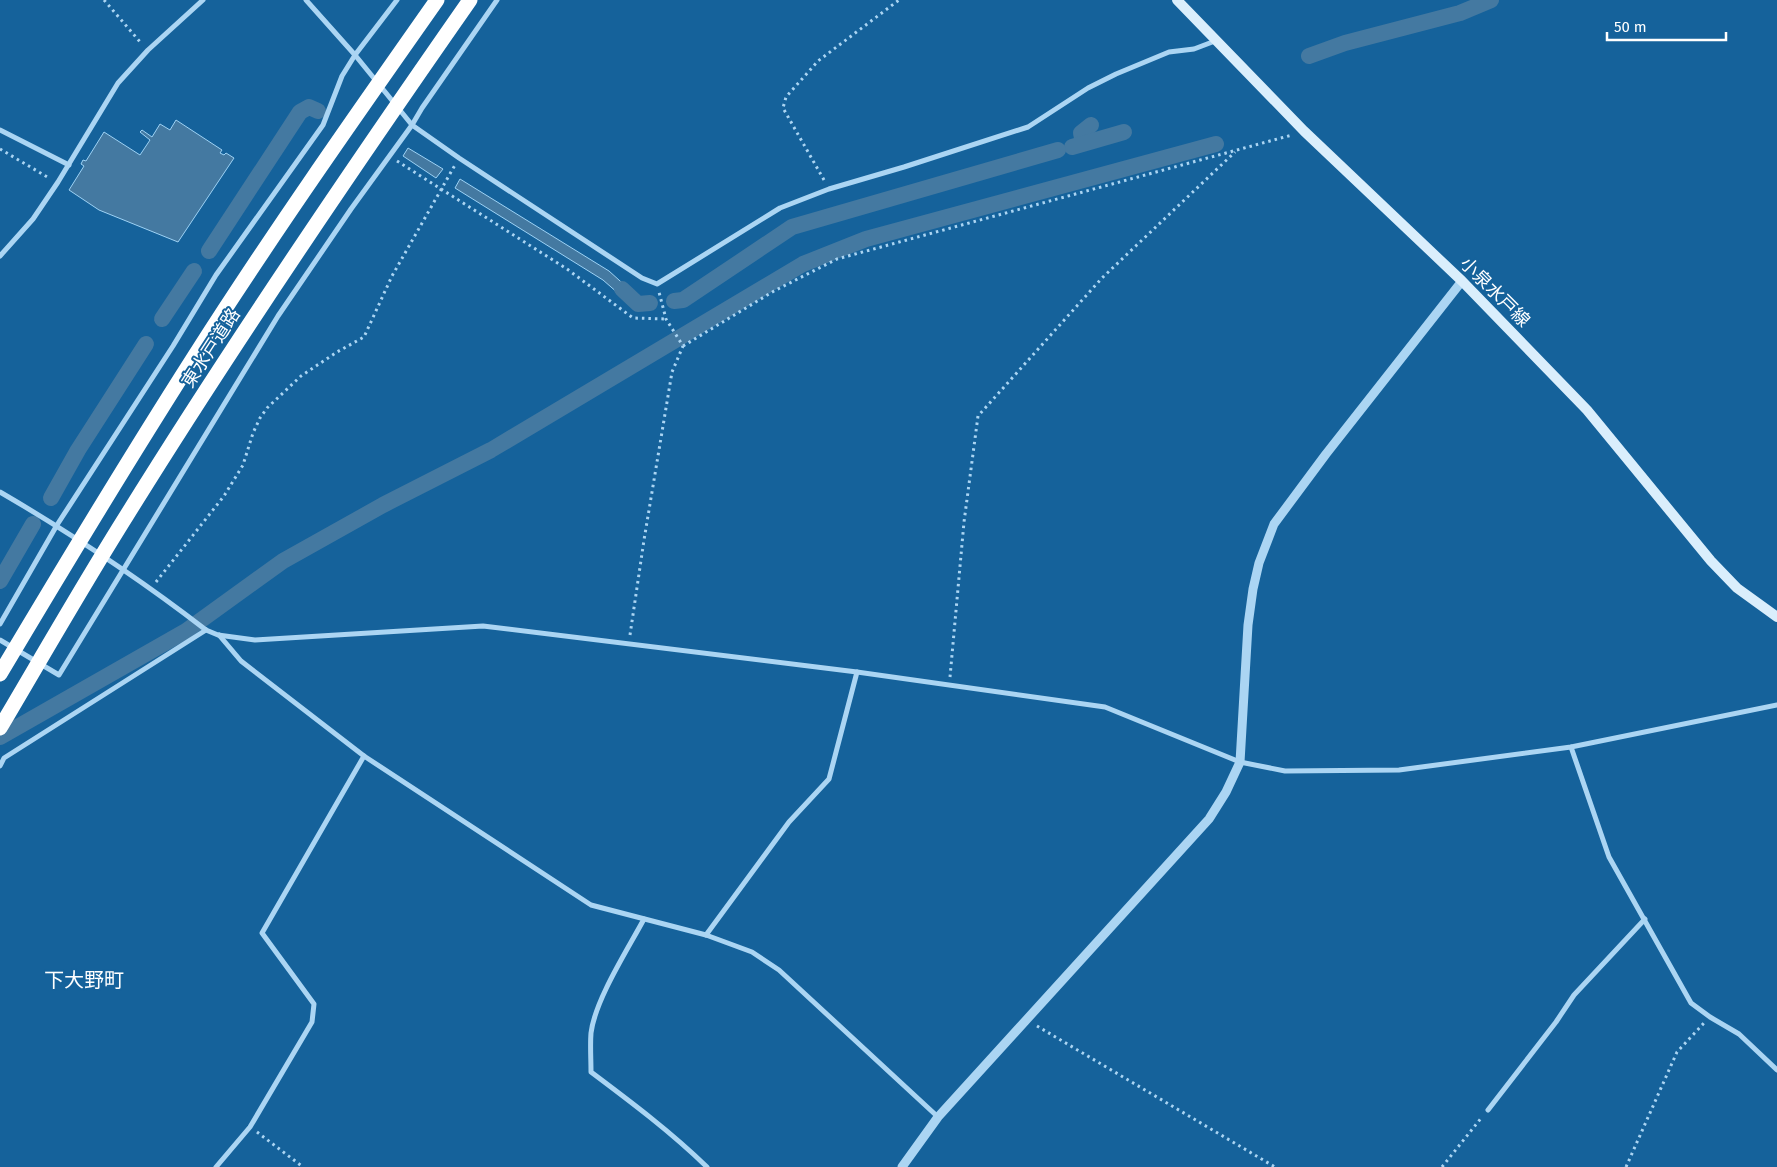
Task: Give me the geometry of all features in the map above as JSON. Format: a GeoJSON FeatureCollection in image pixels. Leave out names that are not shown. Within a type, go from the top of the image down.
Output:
{"type":"FeatureCollection","features":[{"type":"Feature","properties":{"kind":"highway","name":"東水戸道路"},"geometry":{"type":"LineString","coordinates":[[0,674],[66,563],[195,356],[340,137],[437,0]]}},
{"type":"Feature","properties":{"kind":"highway","name":"東水戸道路"},"geometry":{"type":"LineString","coordinates":[[0,728],[88,578],[219,370],[364,151],[470,0]]}},
{"type":"Feature","properties":{"kind":"main road","name":"小泉水戸線"},"geometry":{"type":"LineString","coordinates":[[1177,0],[1304,131],[1462,281],[1587,410],[1711,561],[1737,588],[1777,617]]}},
{"type":"Feature","properties":{"kind":"street"},"geometry":{"type":"LineString","coordinates":[[0,256],[33,219],[69,165],[118,83],[148,50],[203,0]]}},
{"type":"Feature","properties":{"kind":"street"},"geometry":{"type":"LineString","coordinates":[[306,0],[355,55],[412,125],[642,278],[657,284],[780,208],[829,188],[904,167],[1028,127],[1088,88],[1116,74],[1170,52],[1194,49],[1215,41]]}},
{"type":"Feature","properties":{"kind":"street"},"geometry":{"type":"LineString","coordinates":[[0,624],[57,525],[173,346],[216,275],[323,125],[342,76],[355,55],[397,0]]}},
{"type":"Feature","properties":{"kind":"street"},"geometry":{"type":"LineString","coordinates":[[0,640],[59,676],[278,316],[498,0]]}},
{"type":"Feature","properties":{"kind":"street"},"geometry":{"type":"LineString","coordinates":[[0,130],[69,165]]}},
{"type":"Feature","properties":{"kind":"street"},"geometry":{"type":"LineString","coordinates":[[902,1167],[938,1117],[1209,819],[1226,792],[1240,762],[1248,624],[1253,588],[1259,563],[1274,524],[1332,446],[1462,281]]}},
{"type":"Feature","properties":{"kind":"street"},"geometry":{"type":"LineString","coordinates":[[0,492],[57,525],[151,588],[204,629],[218,634],[256,640],[483,626],[857,672],[1105,707],[1240,762],[1285,771],[1399,770],[1571,747],[1777,704]]}},
{"type":"Feature","properties":{"kind":"street"},"geometry":{"type":"LineString","coordinates":[[0,766],[4,758],[204,629]]}},
{"type":"Feature","properties":{"kind":"street"},"geometry":{"type":"LineString","coordinates":[[218,634],[241,661],[364,756],[590,904],[706,935],[752,952],[778,970],[938,1117]]}},
{"type":"Feature","properties":{"kind":"street"},"geometry":{"type":"LineString","coordinates":[[706,935],[788,822],[829,779],[857,672]]}},
{"type":"Feature","properties":{"kind":"street"},"geometry":{"type":"LineString","coordinates":[[1571,747],[1609,857],[1692,1003],[1710,1018],[1739,1034],[1777,1070]]}},
{"type":"Feature","properties":{"kind":"street"},"geometry":{"type":"LineString","coordinates":[[216,1167],[250,1127],[312,1022],[314,1004],[262,933],[364,756]]}},
{"type":"Feature","properties":{"kind":"street"},"geometry":{"type":"LineString","coordinates":[[644,919],[597,1012],[591,1031],[591,1072],[652,1118],[707,1167]]}},
{"type":"Feature","properties":{"kind":"street"},"geometry":{"type":"LineString","coordinates":[[1488,1110],[1556,1022],[1574,995],[1644,920]]}},
{"type":"Feature","properties":{"kind":"path"},"geometry":{"type":"LineString","coordinates":[[104,0],[148,50]]}},
{"type":"Feature","properties":{"kind":"path"},"geometry":{"type":"LineString","coordinates":[[829,188],[783,108],[786,97],[818,61],[899,0]]}},
{"type":"Feature","properties":{"kind":"path"},"geometry":{"type":"LineString","coordinates":[[629,643],[672,372],[683,346],[774,291],[837,259],[1304,131]]}},
{"type":"Feature","properties":{"kind":"path"},"geometry":{"type":"LineString","coordinates":[[0,149],[58,182]]}},
{"type":"Feature","properties":{"kind":"path"},"geometry":{"type":"LineString","coordinates":[[950,684],[964,522],[978,416],[1102,278],[1235,151]]}},
{"type":"Feature","properties":{"kind":"path"},"geometry":{"type":"LineString","coordinates":[[390,156],[566,270],[633,318],[666,319]]}},
{"type":"Feature","properties":{"kind":"path"},"geometry":{"type":"LineString","coordinates":[[151,588],[224,496],[243,465],[256,426],[267,408],[301,376],[364,337],[392,276],[459,158]]}},
{"type":"Feature","properties":{"kind":"path"},"geometry":{"type":"LineString","coordinates":[[657,284],[666,319],[683,346]]}},
{"type":"Feature","properties":{"kind":"path"},"geometry":{"type":"LineString","coordinates":[[1626,1167],[1677,1052],[1710,1018]]}},
{"type":"Feature","properties":{"kind":"path"},"geometry":{"type":"LineString","coordinates":[[1027,1020],[1275,1167]]}},
{"type":"Feature","properties":{"kind":"path"},"geometry":{"type":"LineString","coordinates":[[1442,1167],[1488,1110]]}},
{"type":"Feature","properties":{"kind":"path"},"geometry":{"type":"LineString","coordinates":[[250,1127],[303,1167]]}},
{"type":"Feature","properties":{"kind":"water"},"geometry":{"type":"Polygon","coordinates":[[[176,120],[222,150],[220,153],[224,155],[226,153],[234,158],[178,242],[99,210],[69,190],[84,166],[81,164],[83,160],[86,161],[104,132],[140,155],[150,140],[140,132],[142,130],[152,137],[160,124],[170,130],[176,120]]]}},
{"type":"Feature","properties":{"kind":"water"},"geometry":{"type":"Polygon","coordinates":[[[408,148],[443,169],[436,178],[403,156],[408,148]]]}},
{"type":"Feature","properties":{"kind":"water"},"geometry":{"type":"Polygon","coordinates":[[[460,179],[609,271],[640,299],[635,308],[603,280],[455,188],[460,179]]]}},
{"type":"Feature","properties":{"kind":"waterway"},"geometry":{"type":"LineString","coordinates":[[1309,56],[1345,43],[1460,13],[1491,0]]}},
{"type":"Feature","properties":{"kind":"waterway"},"geometry":{"type":"LineString","coordinates":[[209,251],[300,112],[309,107],[318,111]]}},
{"type":"Feature","properties":{"kind":"waterway"},"geometry":{"type":"LineString","coordinates":[[1083,143],[1081,133],[1091,125]]}},
{"type":"Feature","properties":{"kind":"waterway"},"geometry":{"type":"LineString","coordinates":[[1072,147],[1124,132]]}},
{"type":"Feature","properties":{"kind":"waterway"},"geometry":{"type":"LineString","coordinates":[[0,737],[186,631],[283,561],[383,505],[491,450],[803,264],[866,239],[1216,144]]}},
{"type":"Feature","properties":{"kind":"waterway"},"geometry":{"type":"LineString","coordinates":[[674,301],[683,300],[792,227],[1058,150]]}},
{"type":"Feature","properties":{"kind":"waterway"},"geometry":{"type":"LineString","coordinates":[[162,319],[194,271]]}},
{"type":"Feature","properties":{"kind":"waterway"},"geometry":{"type":"LineString","coordinates":[[622,289],[638,304],[650,303]]}},
{"type":"Feature","properties":{"kind":"waterway"},"geometry":{"type":"LineString","coordinates":[[51,498],[78,450],[146,344]]}},
{"type":"Feature","properties":{"kind":"waterway"},"geometry":{"type":"LineString","coordinates":[[0,581],[33,524]]}},
{"type":"Feature","properties":{"kind":"district","name":"下大野町"},"geometry":{"type":"Point","coordinates":[84,980]}}]}
